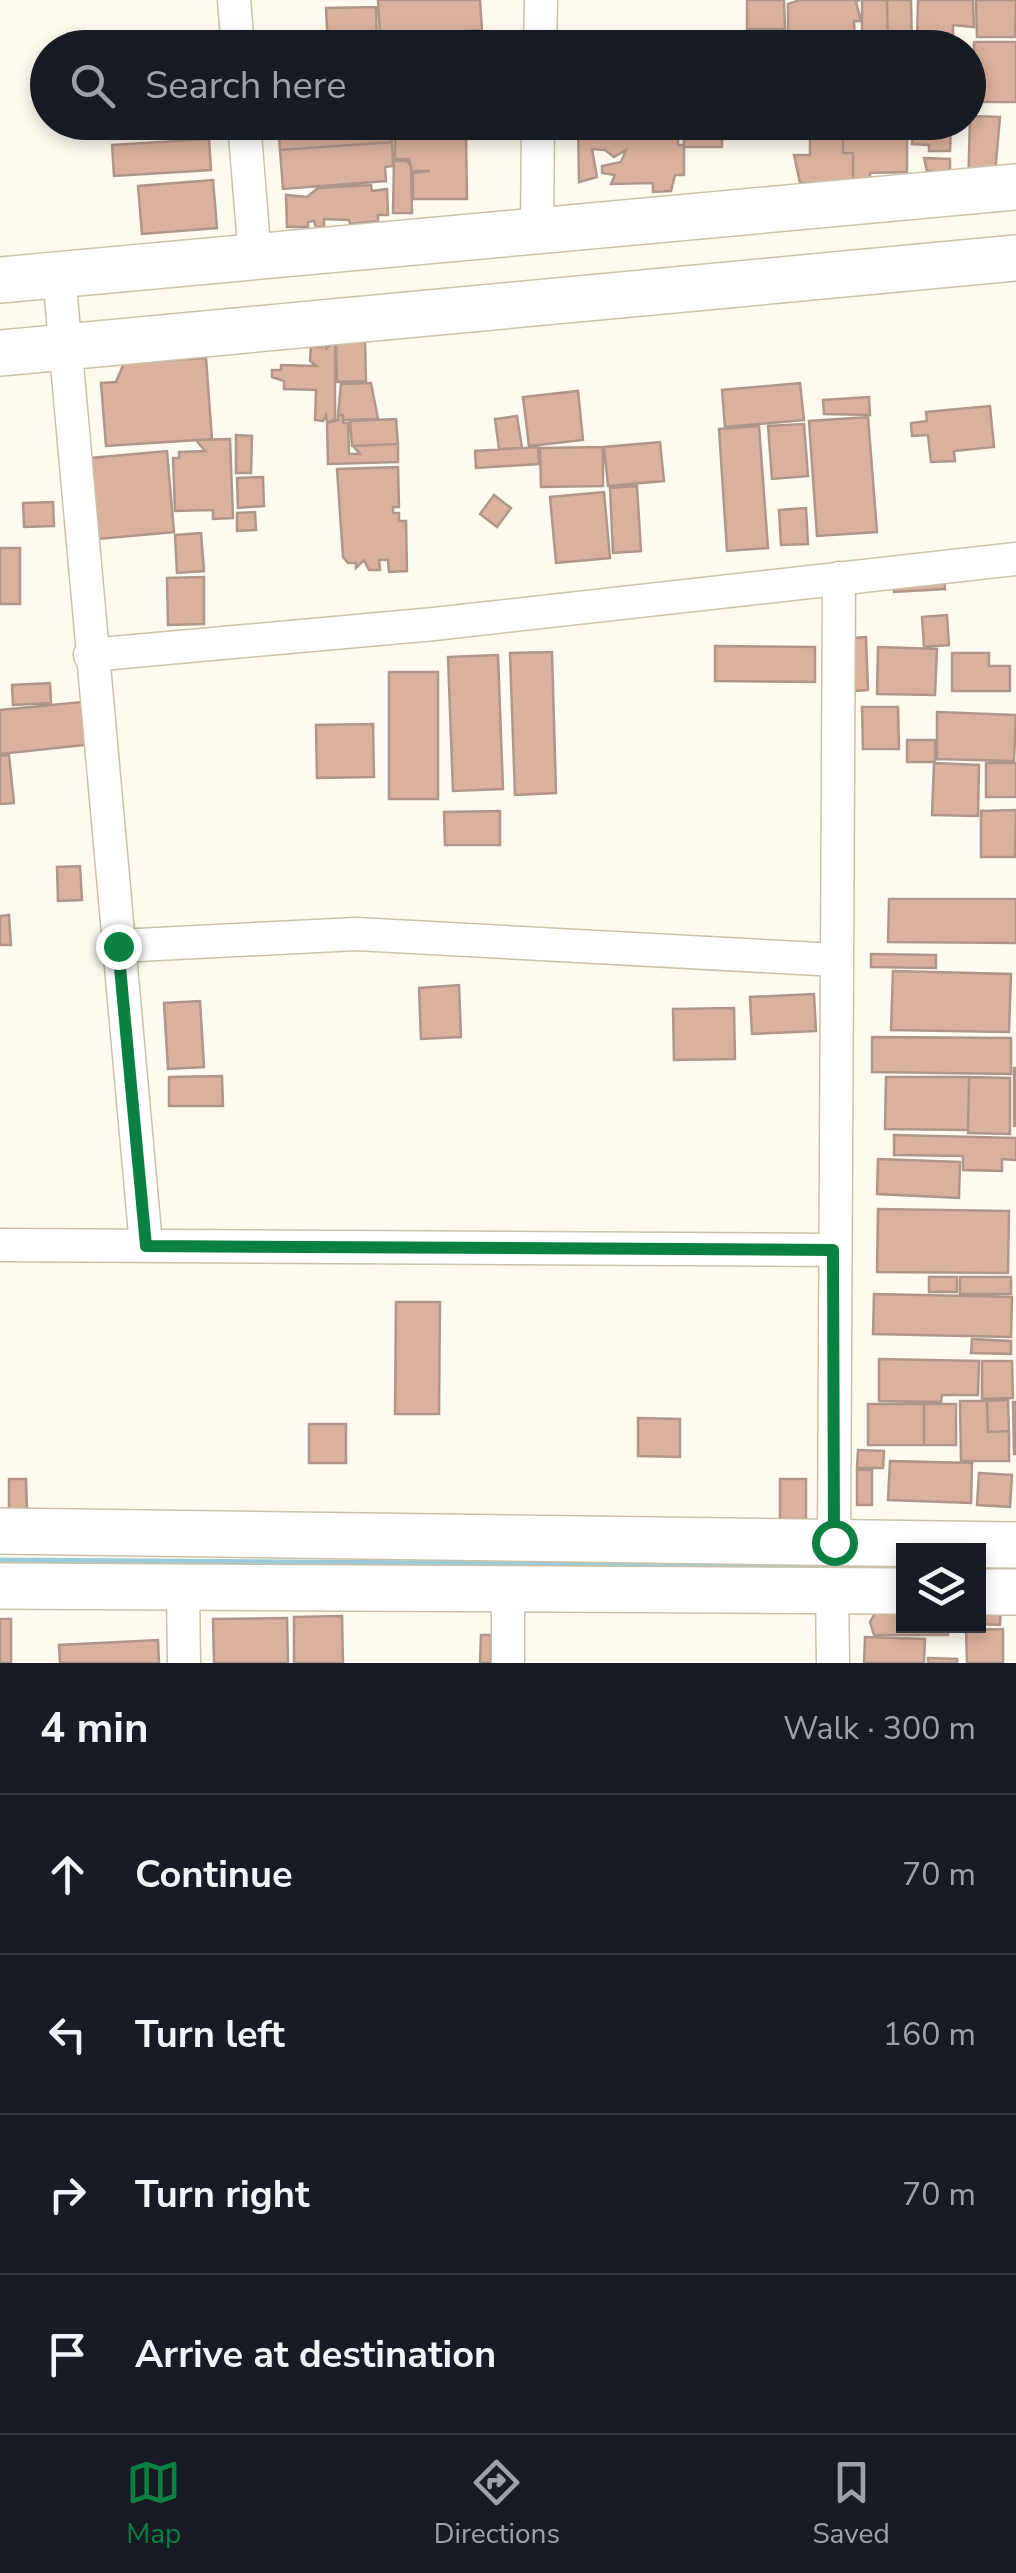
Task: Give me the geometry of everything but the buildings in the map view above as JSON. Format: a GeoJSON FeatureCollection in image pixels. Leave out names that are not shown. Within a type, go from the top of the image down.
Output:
{"type":"FeatureCollection","features":[{"type":"Feature","properties":{"kind":"street"},"geometry":{"type":"LineString","coordinates":[[234,0],[236,30]]}},
{"type":"Feature","properties":{"kind":"street"},"geometry":{"type":"LineString","coordinates":[[540,0],[540,30]]}},
{"type":"Feature","properties":{"kind":"street"},"geometry":{"type":"LineString","coordinates":[[245,140],[255,258]]}},
{"type":"Feature","properties":{"kind":"street"},"geometry":{"type":"LineString","coordinates":[[537,228],[538,140]]}},
{"type":"Feature","properties":{"kind":"street"},"geometry":{"type":"LineString","coordinates":[[0,280],[1016,187]]}},
{"type":"Feature","properties":{"kind":"street"},"geometry":{"type":"LineString","coordinates":[[0,353],[1016,258]]}},
{"type":"Feature","properties":{"kind":"street"},"geometry":{"type":"LineString","coordinates":[[59,275],[62,347],[146,1246]]}},
{"type":"Feature","properties":{"kind":"street"},"geometry":{"type":"LineString","coordinates":[[90,656],[1016,559]]}},
{"type":"Feature","properties":{"kind":"street"},"geometry":{"type":"LineString","coordinates":[[834,1542],[839,578]]}},
{"type":"Feature","properties":{"kind":"street"},"geometry":{"type":"LineString","coordinates":[[118,946],[356,934],[836,960]]}},
{"type":"Feature","properties":{"kind":"street"},"geometry":{"type":"LineString","coordinates":[[0,1245],[833,1250]]}},
{"type":"Feature","properties":{"kind":"street"},"geometry":{"type":"LineString","coordinates":[[0,1531],[1016,1546]]}},
{"type":"Feature","properties":{"kind":"street"},"geometry":{"type":"LineString","coordinates":[[0,1586],[896,1592]]}},
{"type":"Feature","properties":{"kind":"street"},"geometry":{"type":"LineString","coordinates":[[183,1589],[184,1663]]}},
{"type":"Feature","properties":{"kind":"street"},"geometry":{"type":"LineString","coordinates":[[832,1591],[833,1663]]}},
{"type":"Feature","properties":{"kind":"street"},"geometry":{"type":"LineString","coordinates":[[508,1592],[508,1663]]}},
{"type":"Feature","properties":{"kind":"street"},"geometry":{"type":"LineString","coordinates":[[986,1592],[1016,1592]]}},
{"type":"Feature","properties":{"kind":"waterway"},"geometry":{"type":"LineString","coordinates":[[0,1562],[896,1568]]}},
{"type":"Feature","properties":{"kind":"waterway"},"geometry":{"type":"LineString","coordinates":[[986,1568],[1016,1569]]}},
{"type":"Feature","properties":{"kind":"route"},"geometry":{"type":"LineString","coordinates":[[118,946],[146,1246],[833,1250],[834,1542]]}}]}
